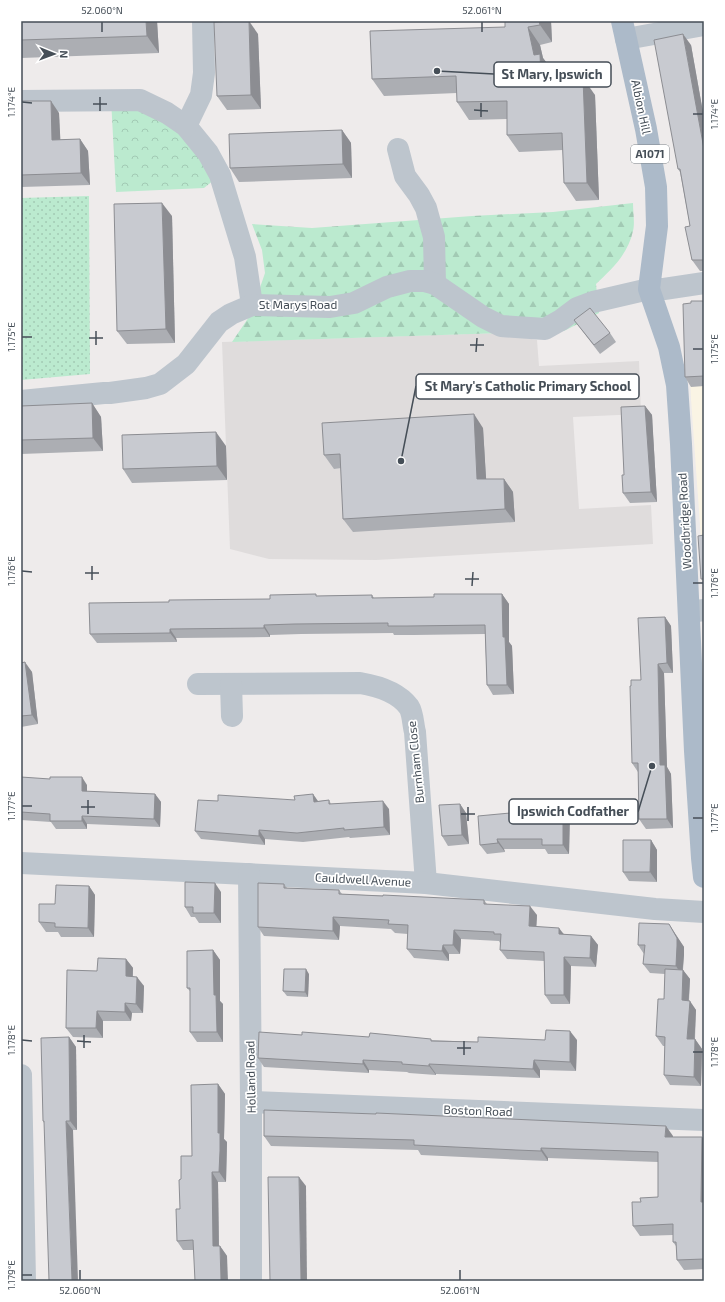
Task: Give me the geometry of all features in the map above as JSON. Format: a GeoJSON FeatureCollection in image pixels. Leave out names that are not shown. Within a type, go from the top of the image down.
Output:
{"type":"FeatureCollection","features":[{"type":"Feature","properties":{"kind":"main road","name":"Albion Hill"},"geometry":{"type":"LineString","coordinates":[[624,30],[646,129],[656,187],[657,226],[650,289]]}},
{"type":"Feature","properties":{"kind":"main road","name":"Woodbridge Road"},"geometry":{"type":"LineString","coordinates":[[650,289],[669,347],[677,385],[696,611],[695,759],[704,877]]}},
{"type":"Feature","properties":{"kind":"street"},"geometry":{"type":"LineString","coordinates":[[186,126],[201,95],[204,73],[203,21]]}},
{"type":"Feature","properties":{"kind":"street"},"geometry":{"type":"LineString","coordinates":[[624,30],[704,25]]}},
{"type":"Feature","properties":{"kind":"street"},"geometry":{"type":"LineString","coordinates":[[21,101],[140,100],[167,113],[186,126],[208,153],[220,175],[245,257],[252,305]]}},
{"type":"Feature","properties":{"kind":"street"},"geometry":{"type":"LineString","coordinates":[[398,149],[405,176],[419,195],[426,208],[434,237],[435,284]]}},
{"type":"Feature","properties":{"kind":"street","name":"St Marys Road"},"geometry":{"type":"LineString","coordinates":[[21,401],[110,393],[146,388],[160,384],[186,364],[208,334],[219,322],[231,314],[252,305],[330,307],[354,303],[387,287],[410,281],[424,281],[435,284],[483,317],[501,326],[544,329],[561,320],[577,308],[593,302],[650,289],[664,289],[704,283]]}},
{"type":"Feature","properties":{"kind":"street","name":"Burnham Close"},"geometry":{"type":"LineString","coordinates":[[198,684],[360,683],[380,687],[396,695],[410,708],[415,732],[426,883]]}},
{"type":"Feature","properties":{"kind":"street"},"geometry":{"type":"LineString","coordinates":[[231,684],[232,716]]}},
{"type":"Feature","properties":{"kind":"street","name":"Cauldwell Avenue"},"geometry":{"type":"LineString","coordinates":[[21,863],[426,883],[655,909],[704,912]]}},
{"type":"Feature","properties":{"kind":"street","name":"Holland Road"},"geometry":{"type":"LineString","coordinates":[[249,874],[251,1281]]}},
{"type":"Feature","properties":{"kind":"street"},"geometry":{"type":"LineString","coordinates":[[21,1075],[25,1281]]}},
{"type":"Feature","properties":{"kind":"street","name":"Boston Road"},"geometry":{"type":"LineString","coordinates":[[251,1102],[704,1120]]}},
{"type":"Feature","properties":{"kind":"shaded area"},"geometry":{"type":"Polygon","coordinates":[[[704,306],[704,539],[701,539],[691,399],[687,308],[704,306]]]}},
{"type":"Feature","properties":{"kind":"shaded area"},"geometry":{"type":"Polygon","coordinates":[[[499,333],[537,340],[539,366],[639,361],[641,414],[573,417],[579,509],[651,505],[653,544],[376,560],[269,559],[230,549],[222,342],[499,333]]]}},
{"type":"Feature","properties":{"kind":"green space"},"geometry":{"type":"Polygon","coordinates":[[[111,99],[154,105],[220,175],[204,188],[116,192],[111,99]]]}},
{"type":"Feature","properties":{"kind":"green space"},"geometry":{"type":"Polygon","coordinates":[[[89,196],[90,374],[21,380],[21,198],[89,196]]]}},
{"type":"Feature","properties":{"kind":"green space"},"geometry":{"type":"Polygon","coordinates":[[[633,203],[634,228],[631,239],[619,260],[596,284],[599,313],[564,331],[232,342],[251,314],[265,273],[262,250],[252,224],[312,228],[472,216],[553,212],[633,203]]]}},
{"type":"Feature","properties":{"kind":"building"},"geometry":{"type":"Polygon","coordinates":[[[21,21],[146,21],[147,36],[21,40],[21,21]]]}},
{"type":"Feature","properties":{"kind":"building"},"geometry":{"type":"Polygon","coordinates":[[[249,21],[251,95],[217,96],[214,22],[249,21]]]}},
{"type":"Feature","properties":{"kind":"building"},"geometry":{"type":"Polygon","coordinates":[[[505,21],[539,21],[540,25],[528,27],[534,55],[540,54],[541,79],[583,78],[587,183],[564,183],[562,133],[507,135],[507,101],[457,102],[456,76],[372,79],[370,31],[505,27],[505,21]]]}},
{"type":"Feature","properties":{"kind":"building"},"geometry":{"type":"Polygon","coordinates":[[[683,34],[704,149],[704,260],[692,260],[685,227],[690,226],[654,40],[683,34]]]}},
{"type":"Feature","properties":{"kind":"building"},"geometry":{"type":"Polygon","coordinates":[[[21,101],[51,101],[52,140],[80,139],[81,173],[21,175],[21,101]]]}},
{"type":"Feature","properties":{"kind":"building"},"geometry":{"type":"Polygon","coordinates":[[[342,130],[343,164],[230,168],[229,134],[342,130]]]}},
{"type":"Feature","properties":{"kind":"building"},"geometry":{"type":"Polygon","coordinates":[[[162,203],[166,329],[117,331],[114,204],[162,203]]]}},
{"type":"Feature","properties":{"kind":"building"},"geometry":{"type":"Polygon","coordinates":[[[691,301],[704,301],[704,376],[685,377],[683,304],[691,303],[691,301]]]}},
{"type":"Feature","properties":{"kind":"building"},"geometry":{"type":"Polygon","coordinates":[[[590,308],[610,333],[594,345],[574,320],[590,308]]]}},
{"type":"Feature","properties":{"kind":"building"},"geometry":{"type":"Polygon","coordinates":[[[92,403],[93,438],[21,440],[21,406],[92,403]]]}},
{"type":"Feature","properties":{"kind":"building"},"geometry":{"type":"Polygon","coordinates":[[[645,406],[651,492],[623,493],[622,475],[624,475],[621,407],[645,406]]]}},
{"type":"Feature","properties":{"kind":"building"},"geometry":{"type":"Polygon","coordinates":[[[474,414],[477,479],[504,479],[505,509],[343,519],[340,454],[324,455],[322,423],[474,414]]]}},
{"type":"Feature","properties":{"kind":"building"},"geometry":{"type":"Polygon","coordinates":[[[216,432],[217,466],[123,469],[122,435],[216,432]]]}},
{"type":"Feature","properties":{"kind":"building"},"geometry":{"type":"Polygon","coordinates":[[[704,535],[704,579],[701,579],[698,536],[704,535]]]}},
{"type":"Feature","properties":{"kind":"building"},"geometry":{"type":"Polygon","coordinates":[[[316,594],[316,596],[372,595],[372,598],[434,597],[434,594],[502,594],[503,637],[505,637],[507,685],[487,685],[485,625],[388,626],[388,623],[294,624],[264,625],[264,628],[170,629],[170,633],[90,634],[89,603],[169,602],[169,600],[270,599],[270,595],[316,594]]]}},
{"type":"Feature","properties":{"kind":"building"},"geometry":{"type":"Polygon","coordinates":[[[665,617],[667,663],[658,664],[660,765],[665,765],[667,819],[639,819],[638,763],[632,763],[630,686],[631,680],[641,680],[638,618],[665,617]]]}},
{"type":"Feature","properties":{"kind":"building"},"geometry":{"type":"Polygon","coordinates":[[[25,662],[32,715],[21,716],[21,663],[25,662]]]}},
{"type":"Feature","properties":{"kind":"building"},"geometry":{"type":"Polygon","coordinates":[[[21,777],[50,779],[50,777],[82,777],[82,791],[155,794],[154,819],[82,816],[82,821],[50,821],[50,814],[21,812],[21,777]]]}},
{"type":"Feature","properties":{"kind":"building"},"geometry":{"type":"Polygon","coordinates":[[[313,794],[314,802],[329,800],[329,804],[383,801],[384,827],[344,830],[344,828],[297,833],[259,830],[259,836],[195,831],[198,800],[218,801],[218,795],[295,800],[294,796],[313,794]]]}},
{"type":"Feature","properties":{"kind":"building"},"geometry":{"type":"Polygon","coordinates":[[[542,802],[563,803],[563,845],[542,845],[542,839],[497,839],[498,843],[480,845],[478,816],[521,812],[521,808],[542,808],[542,802]]]}},
{"type":"Feature","properties":{"kind":"building"},"geometry":{"type":"Polygon","coordinates":[[[460,804],[462,835],[442,836],[439,805],[460,804]]]}},
{"type":"Feature","properties":{"kind":"building"},"geometry":{"type":"Polygon","coordinates":[[[623,840],[651,840],[650,872],[623,872],[623,840]]]}},
{"type":"Feature","properties":{"kind":"building"},"geometry":{"type":"Polygon","coordinates":[[[185,882],[215,883],[214,913],[193,913],[193,907],[185,907],[185,882]]]}},
{"type":"Feature","properties":{"kind":"building"},"geometry":{"type":"Polygon","coordinates":[[[258,883],[284,884],[284,888],[339,890],[339,894],[484,900],[484,904],[530,906],[529,926],[559,928],[559,934],[591,936],[590,958],[564,957],[564,995],[545,995],[544,952],[500,950],[501,934],[494,934],[494,932],[454,930],[453,945],[443,945],[442,951],[407,949],[408,925],[388,924],[389,920],[333,917],[333,931],[258,927],[258,883]]]}},
{"type":"Feature","properties":{"kind":"building"},"geometry":{"type":"Polygon","coordinates":[[[56,885],[89,886],[88,928],[55,927],[55,923],[39,922],[39,904],[55,904],[56,885]]]}},
{"type":"Feature","properties":{"kind":"building"},"geometry":{"type":"Polygon","coordinates":[[[639,923],[669,924],[677,938],[676,966],[643,964],[645,945],[638,945],[639,923]]]}},
{"type":"Feature","properties":{"kind":"building"},"geometry":{"type":"Polygon","coordinates":[[[213,950],[217,1032],[190,1032],[190,988],[187,988],[187,951],[213,950]]]}},
{"type":"Feature","properties":{"kind":"building"},"geometry":{"type":"Polygon","coordinates":[[[98,958],[126,959],[126,976],[137,977],[136,1004],[125,1003],[125,1012],[97,1011],[96,1028],[66,1028],[67,970],[97,971],[98,958]]]}},
{"type":"Feature","properties":{"kind":"building"},"geometry":{"type":"Polygon","coordinates":[[[284,969],[306,969],[305,992],[283,991],[284,969]]]}},
{"type":"Feature","properties":{"kind":"building"},"geometry":{"type":"Polygon","coordinates":[[[665,969],[683,970],[682,1000],[690,1001],[687,1039],[695,1039],[694,1077],[664,1075],[665,1037],[656,1036],[658,999],[664,999],[665,969]]]}},
{"type":"Feature","properties":{"kind":"building"},"geometry":{"type":"Polygon","coordinates":[[[546,1030],[570,1031],[570,1062],[534,1060],[533,1069],[429,1064],[429,1066],[402,1064],[402,1062],[363,1060],[363,1064],[258,1058],[259,1032],[302,1035],[302,1032],[369,1037],[370,1033],[431,1039],[431,1041],[478,1042],[478,1037],[545,1040],[546,1030]]]}},
{"type":"Feature","properties":{"kind":"building"},"geometry":{"type":"Polygon","coordinates":[[[69,1037],[70,1121],[66,1121],[72,1281],[49,1281],[41,1038],[69,1037]]]}},
{"type":"Feature","properties":{"kind":"building"},"geometry":{"type":"Polygon","coordinates":[[[218,1084],[218,1133],[220,1133],[220,1151],[219,1172],[212,1172],[213,1246],[220,1246],[221,1281],[195,1281],[193,1240],[177,1241],[176,1209],[180,1209],[179,1180],[181,1179],[181,1156],[192,1156],[191,1085],[218,1084]]]}},
{"type":"Feature","properties":{"kind":"building"},"geometry":{"type":"Polygon","coordinates":[[[264,1110],[376,1113],[666,1126],[665,1137],[702,1137],[701,1202],[704,1202],[704,1259],[677,1260],[676,1242],[673,1242],[673,1224],[633,1226],[632,1202],[641,1202],[640,1198],[658,1197],[658,1152],[541,1148],[541,1151],[516,1150],[414,1145],[414,1140],[264,1136],[264,1110]]]}},
{"type":"Feature","properties":{"kind":"building"},"geometry":{"type":"Polygon","coordinates":[[[268,1177],[299,1177],[301,1281],[270,1281],[268,1177]]]}},
{"type":"Feature","properties":{"kind":"place","name":"St Mary, Ipswich"},"geometry":{"type":"Point","coordinates":[437,71]}},
{"type":"Feature","properties":{"kind":"place","name":"St Mary's Catholic Primary School"},"geometry":{"type":"Point","coordinates":[401,461]}},
{"type":"Feature","properties":{"kind":"place","name":"Ipswich Codfather"},"geometry":{"type":"Point","coordinates":[652,766]}}]}
